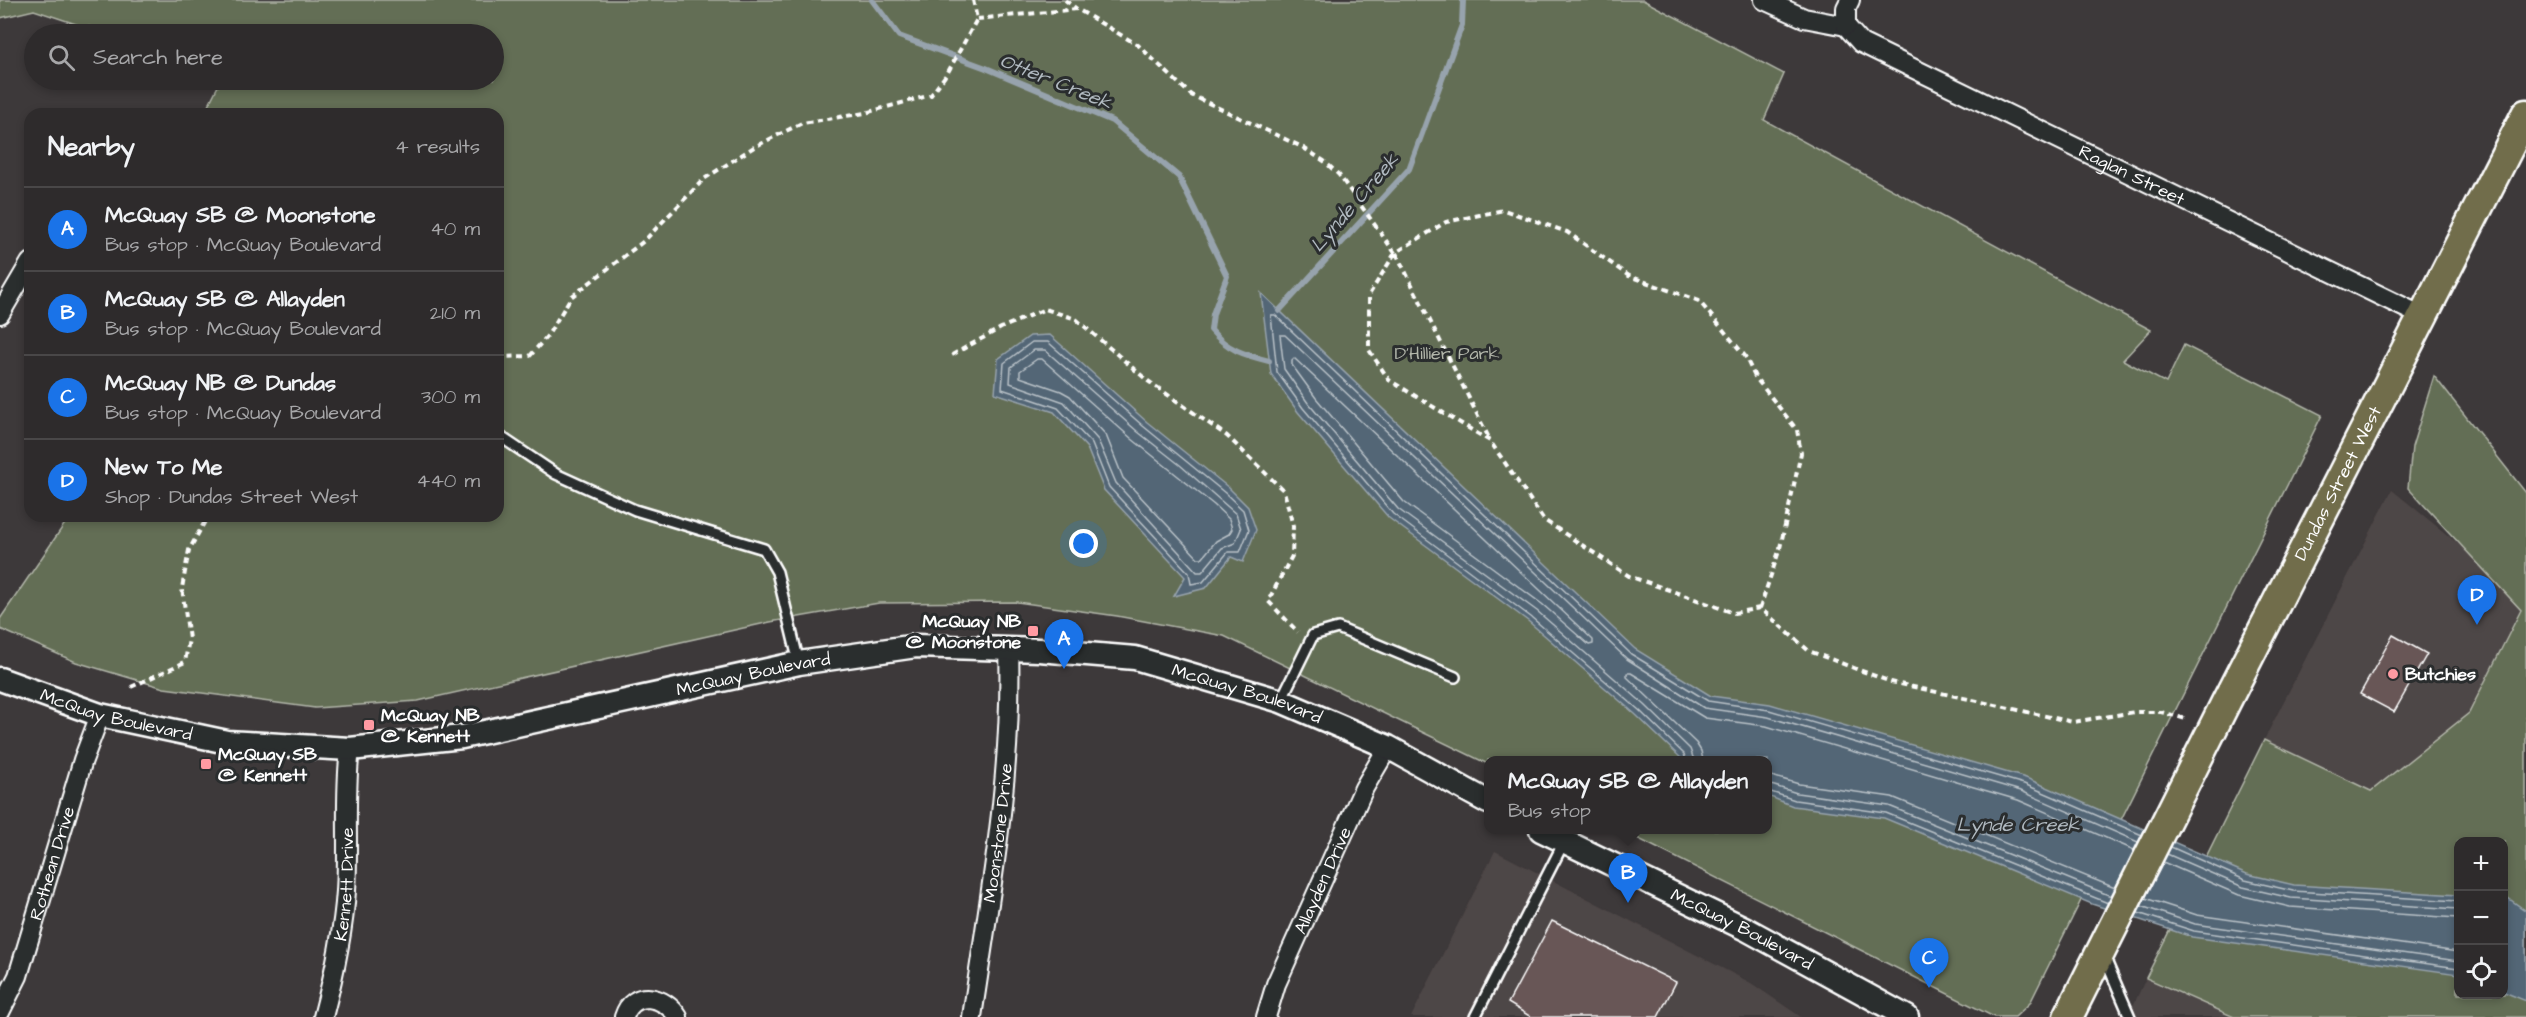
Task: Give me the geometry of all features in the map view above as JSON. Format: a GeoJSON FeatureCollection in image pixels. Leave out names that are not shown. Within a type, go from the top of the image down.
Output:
{"type":"FeatureCollection","features":[{"type":"Feature","properties":{"kind":"main road","name":"Dundas Street West"},"geometry":{"type":"LineString","coordinates":[[2101,951],[2424,317],[2519,144],[2526,114]]}},
{"type":"Feature","properties":{"kind":"main road"},"geometry":{"type":"LineString","coordinates":[[2068,1017],[2101,951]]}},
{"type":"Feature","properties":{"kind":"street"},"geometry":{"type":"LineString","coordinates":[[1764,0],[1804,18],[1846,26],[1846,8],[1850,0]]}},
{"type":"Feature","properties":{"kind":"street","name":"Raglan Street"},"geometry":{"type":"LineString","coordinates":[[1846,26],[1861,44],[2424,317]]}},
{"type":"Feature","properties":{"kind":"street"},"geometry":{"type":"LineString","coordinates":[[0,314],[24,273]]}},
{"type":"Feature","properties":{"kind":"street","name":"McQuay Boulevard"},"geometry":{"type":"LineString","coordinates":[[0,679],[100,715],[227,742],[350,749],[462,737],[799,663],[916,646],[1009,648],[1135,658],[1281,701],[1388,747],[1484,800]]}},
{"type":"Feature","properties":{"kind":"street","name":"Moonstone Drive"},"geometry":{"type":"LineString","coordinates":[[972,1017],[1005,796],[1010,689],[1009,648]]}},
{"type":"Feature","properties":{"kind":"street","name":"Rothean Drive"},"geometry":{"type":"LineString","coordinates":[[0,1012],[18,976],[83,760],[100,715]]}},
{"type":"Feature","properties":{"kind":"street","name":"Allayden Drive"},"geometry":{"type":"LineString","coordinates":[[1266,1017],[1276,984],[1364,788],[1388,747]]}},
{"type":"Feature","properties":{"kind":"street","name":"Kennett Drive"},"geometry":{"type":"LineString","coordinates":[[323,1017],[339,953],[344,911],[346,785],[350,749]]}},
{"type":"Feature","properties":{"kind":"street","name":"McQuay Boulevard"},"geometry":{"type":"LineString","coordinates":[[1549,834],[1746,929],[1907,1017]]}},
{"type":"Feature","properties":{"kind":"street"},"geometry":{"type":"LineString","coordinates":[[624,1017],[635,1002],[648,998],[662,1000],[672,1007],[678,1017]]}},
{"type":"Feature","properties":{"kind":"lane"},"geometry":{"type":"LineString","coordinates":[[504,439],[556,474],[635,510],[764,549],[777,572],[799,663]]}},
{"type":"Feature","properties":{"kind":"lane"},"geometry":{"type":"LineString","coordinates":[[1281,701],[1313,635],[1338,628],[1455,677]]}},
{"type":"Feature","properties":{"kind":"lane"},"geometry":{"type":"LineString","coordinates":[[1475,1017],[1564,842]]}},
{"type":"Feature","properties":{"kind":"lane"},"geometry":{"type":"LineString","coordinates":[[2101,951],[2130,1017]]}},
{"type":"Feature","properties":{"kind":"path"},"geometry":{"type":"LineString","coordinates":[[504,357],[530,356],[548,335],[572,297],[644,241],[704,179],[744,153],[802,123],[865,113],[931,95],[948,72],[977,19],[973,0]]}},
{"type":"Feature","properties":{"kind":"path"},"geometry":{"type":"LineString","coordinates":[[1065,0],[1138,45],[1191,95],[1302,147],[1324,161],[1339,175],[1378,226],[1395,253],[1490,441],[1544,520],[1629,576],[1734,613],[1760,608]]}},
{"type":"Feature","properties":{"kind":"path"},"geometry":{"type":"LineString","coordinates":[[977,19],[1077,9]]}},
{"type":"Feature","properties":{"kind":"path"},"geometry":{"type":"LineString","coordinates":[[1490,441],[1389,380],[1369,350],[1369,295],[1395,253],[1446,222],[1504,210],[1567,232],[1629,276],[1699,301],[1745,356],[1755,377],[1797,430],[1801,453],[1780,548],[1760,608]]}},
{"type":"Feature","properties":{"kind":"path"},"geometry":{"type":"LineString","coordinates":[[952,355],[1001,328],[1045,309],[1076,319],[1148,381],[1227,436],[1284,491],[1293,526],[1292,556],[1268,601],[1309,644]]}},
{"type":"Feature","properties":{"kind":"path"},"geometry":{"type":"LineString","coordinates":[[131,687],[185,662],[189,639],[182,588],[189,550],[205,522]]}},
{"type":"Feature","properties":{"kind":"path"},"geometry":{"type":"LineString","coordinates":[[1760,608],[1809,651],[1891,682],[2073,722],[2143,712],[2161,712],[2186,719]]}},
{"type":"Feature","properties":{"kind":"shaded area"},"geometry":{"type":"Polygon","coordinates":[[[2392,490],[2526,599],[2419,813],[2264,740],[2392,490]]]}},
{"type":"Feature","properties":{"kind":"shaded area"},"geometry":{"type":"Polygon","coordinates":[[[1495,851],[1751,983],[1801,1017],[1411,1017],[1495,851]]]}},
{"type":"Feature","properties":{"kind":"shaded area"},"geometry":{"type":"Polygon","coordinates":[[[2146,978],[2234,1017],[2128,1017],[2146,978]]]}},
{"type":"Feature","properties":{"kind":"green space","name":"D'Hillier Park"},"geometry":{"type":"Polygon","coordinates":[[[0,0],[1643,0],[1784,74],[1764,120],[2151,330],[2123,360],[2166,383],[2184,345],[2322,415],[2030,1003],[2015,1017],[1994,1017],[1629,834],[1772,834],[1772,756],[1484,756],[1484,762],[1224,636],[1117,616],[1017,602],[879,603],[770,622],[418,701],[315,708],[164,688],[76,662],[0,629],[0,619],[66,522],[504,522],[504,108],[207,108],[216,90],[504,90],[504,24],[76,24],[34,10],[0,18],[0,0]]]}},
{"type":"Feature","properties":{"kind":"green space"},"geometry":{"type":"Polygon","coordinates":[[[2434,376],[2526,493],[2526,1017],[2234,1017],[2146,978],[2264,740],[2371,791],[2469,713],[2521,610],[2408,488],[2412,447],[2434,376]]]}},
{"type":"Feature","properties":{"kind":"water","name":"Lynde Creek"},"geometry":{"type":"Polygon","coordinates":[[[1261,293],[1635,649],[1711,696],[1770,704],[2026,778],[2247,874],[2294,885],[2454,895],[2454,973],[2192,937],[2092,904],[1884,818],[1793,806],[1772,798],[1772,756],[1679,756],[1635,714],[1528,621],[1389,518],[1298,412],[1271,374],[1261,293]]]}},
{"type":"Feature","properties":{"kind":"water"},"geometry":{"type":"Polygon","coordinates":[[[1050,335],[1147,422],[1229,488],[1248,507],[1256,530],[1243,562],[1231,557],[1206,588],[1174,596],[1185,577],[1104,490],[1087,448],[1054,412],[995,393],[998,359],[1030,336],[1050,335]]]}},
{"type":"Feature","properties":{"kind":"water"},"geometry":{"type":"Polygon","coordinates":[[[2508,898],[2526,911],[2526,1001],[2508,994],[2508,898]]]}},
{"type":"Feature","properties":{"kind":"building","name":"Butchies"},"geometry":{"type":"Polygon","coordinates":[[[2393,635],[2427,654],[2394,712],[2360,694],[2393,635]]]}},
{"type":"Feature","properties":{"kind":"building"},"geometry":{"type":"Polygon","coordinates":[[[1552,921],[1676,982],[1658,1017],[1531,1017],[1508,1003],[1552,921]]]}},
{"type":"Feature","properties":{"kind":"waterway","name":"Otter Creek"},"geometry":{"type":"LineString","coordinates":[[872,0],[899,36],[986,68],[1112,121],[1179,177],[1227,276],[1213,314],[1211,330],[1237,351],[1269,361]]}},
{"type":"Feature","properties":{"kind":"waterway","name":"Lynde Creek"},"geometry":{"type":"LineString","coordinates":[[1279,311],[1409,169],[1462,25],[1463,0]]}},
{"type":"Feature","properties":{"kind":"place","name":"New To Me"},"geometry":{"type":"Point","coordinates":[2477,625]}},
{"type":"Feature","properties":{"kind":"place","name":"McQuay NB @ Moonstone"},"geometry":{"type":"Point","coordinates":[1033,631]}},
{"type":"Feature","properties":{"kind":"place","name":"McQuay SB @ Moonstone"},"geometry":{"type":"Point","coordinates":[1064,669]}},
{"type":"Feature","properties":{"kind":"place","name":"Butchies"},"geometry":{"type":"Point","coordinates":[2393,674]}},
{"type":"Feature","properties":{"kind":"place","name":"McQuay NB @ Kennett"},"geometry":{"type":"Point","coordinates":[369,725]}},
{"type":"Feature","properties":{"kind":"place","name":"McQuay SB @ Kennett"},"geometry":{"type":"Point","coordinates":[206,764]}},
{"type":"Feature","properties":{"kind":"place","name":"McQuay SB @ Allayden"},"geometry":{"type":"Point","coordinates":[1628,903]}},
{"type":"Feature","properties":{"kind":"place","name":"McQuay NB @ Dundas"},"geometry":{"type":"Point","coordinates":[1929,988]}}]}
